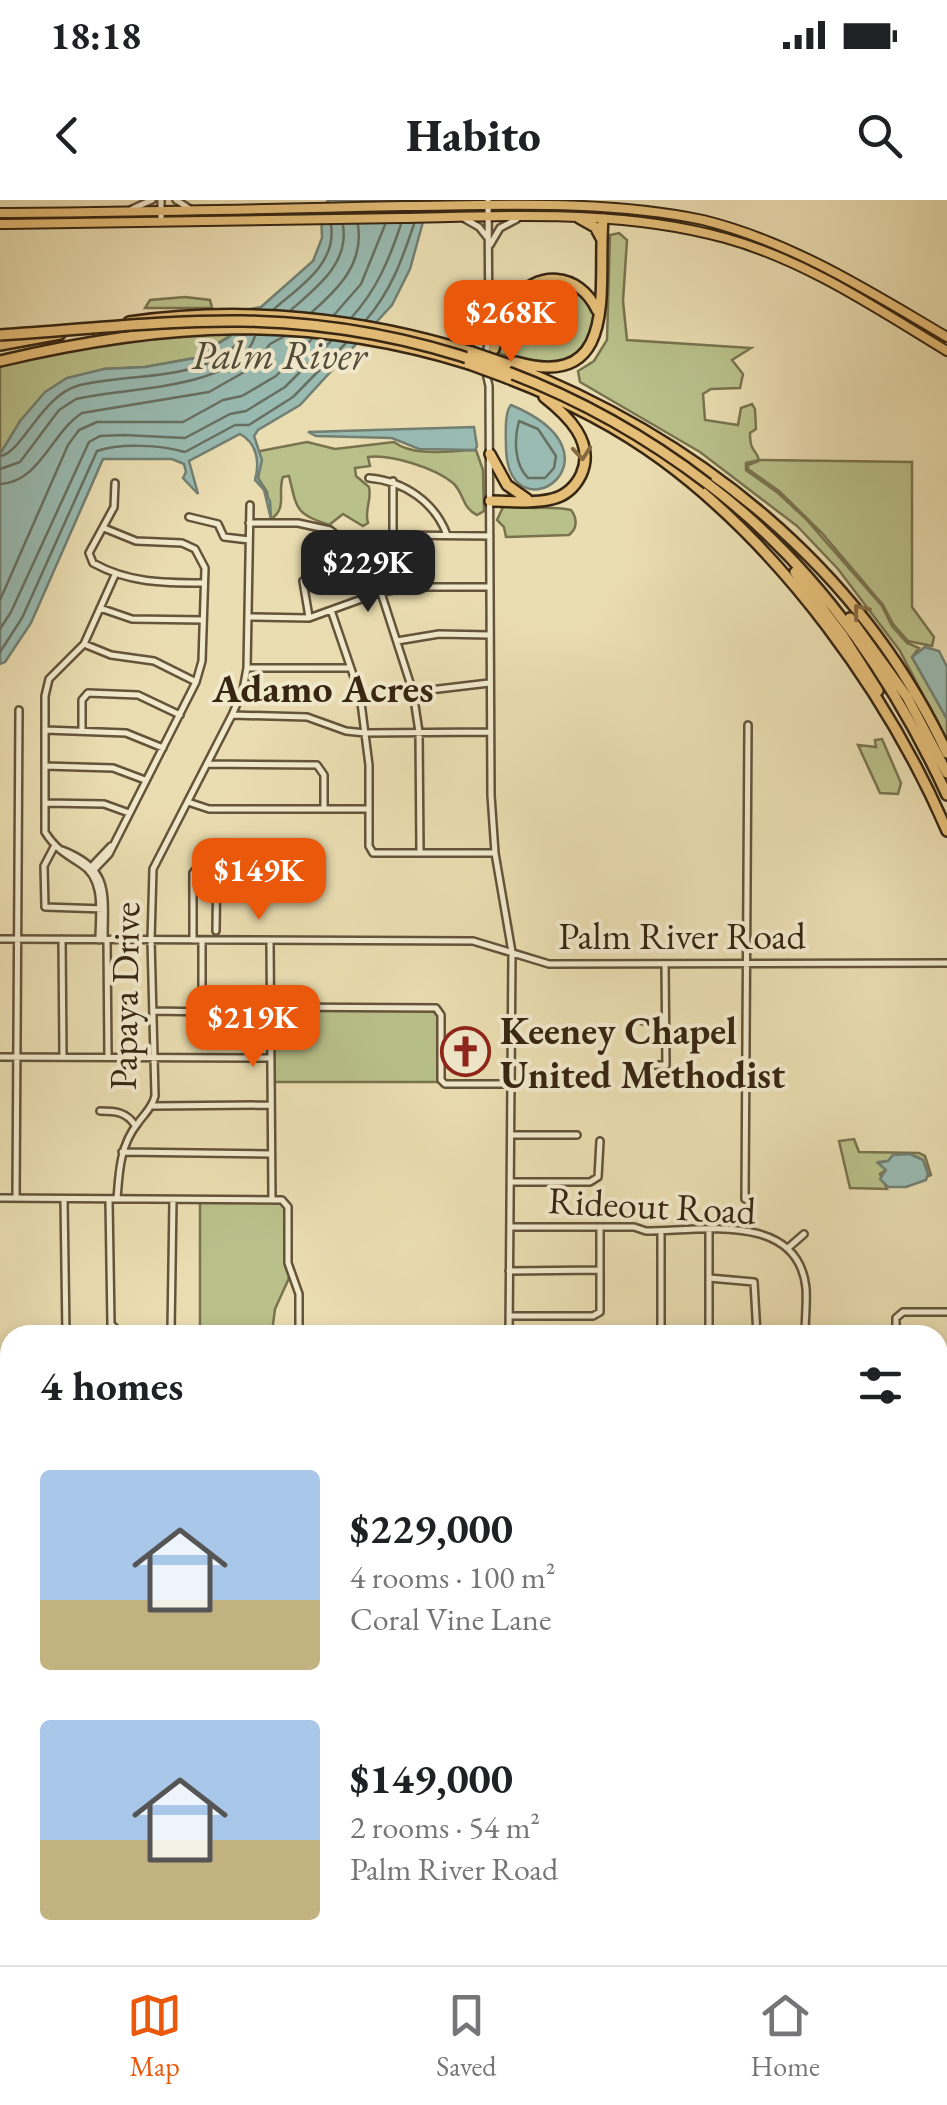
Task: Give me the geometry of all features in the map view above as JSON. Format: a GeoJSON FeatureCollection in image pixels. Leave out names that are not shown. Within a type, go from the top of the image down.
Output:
{"type":"FeatureCollection","features":[{"type":"Feature","properties":{"kind":"highway"},"geometry":{"type":"LineString","coordinates":[[579,218],[592,224],[601,238]]}},
{"type":"Feature","properties":{"kind":"highway"},"geometry":{"type":"LineString","coordinates":[[0,345],[149,319],[220,315],[304,318],[396,331],[507,361],[551,368],[577,361],[595,340],[603,219]]}},
{"type":"Feature","properties":{"kind":"highway"},"geometry":{"type":"LineString","coordinates":[[494,349],[512,303],[542,280],[561,279],[574,284],[590,296],[598,314]]}},
{"type":"Feature","properties":{"kind":"highway"},"geometry":{"type":"LineString","coordinates":[[0,335],[243,321],[326,326],[394,338],[474,359],[553,390],[638,435],[708,484],[760,528],[819,590],[860,642],[900,704],[947,795]]}},
{"type":"Feature","properties":{"kind":"highway"},"geometry":{"type":"LineString","coordinates":[[0,362],[112,337],[226,327],[310,331],[406,347],[469,364],[534,389],[605,424],[663,460],[710,500],[818,617],[894,727],[947,831]]}},
{"type":"Feature","properties":{"kind":"highway"},"geometry":{"type":"LineString","coordinates":[[507,361],[640,428],[702,466],[766,514],[825,570],[878,634],[914,690],[947,753]]}},
{"type":"Feature","properties":{"kind":"highway"},"geometry":{"type":"LineString","coordinates":[[490,501],[552,499],[568,491],[579,478],[585,457],[574,426],[534,389]]}},
{"type":"Feature","properties":{"kind":"highway"},"geometry":{"type":"LineString","coordinates":[[490,454],[507,486],[530,500]]}},
{"type":"Feature","properties":{"kind":"highway"},"geometry":{"type":"LineString","coordinates":[[745,515],[765,527],[804,566],[870,643],[916,714],[947,772]]}},
{"type":"Feature","properties":{"kind":"highway"},"geometry":{"type":"LineString","coordinates":[[760,528],[854,652],[910,746],[947,821]]}},
{"type":"Feature","properties":{"kind":"main road"},"geometry":{"type":"LineString","coordinates":[[0,212],[488,202],[644,210],[705,220],[763,239],[822,264],[947,338]]}},
{"type":"Feature","properties":{"kind":"main road"},"geometry":{"type":"LineString","coordinates":[[62,212],[62,224]]}},
{"type":"Feature","properties":{"kind":"main road"},"geometry":{"type":"LineString","coordinates":[[0,224],[524,217],[603,219],[682,228],[760,249],[816,274],[947,350]]}},
{"type":"Feature","properties":{"kind":"street"},"geometry":{"type":"LineString","coordinates":[[126,211],[152,200]]}},
{"type":"Feature","properties":{"kind":"street"},"geometry":{"type":"LineString","coordinates":[[161,200],[162,222]]}},
{"type":"Feature","properties":{"kind":"street"},"geometry":{"type":"LineString","coordinates":[[176,200],[193,210]]}},
{"type":"Feature","properties":{"kind":"street"},"geometry":{"type":"LineString","coordinates":[[488,202],[490,732],[495,853],[512,952],[509,1325]]}},
{"type":"Feature","properties":{"kind":"street"},"geometry":{"type":"LineString","coordinates":[[462,217],[480,227],[489,244]]}},
{"type":"Feature","properties":{"kind":"street"},"geometry":{"type":"LineString","coordinates":[[489,244],[500,228],[524,217]]}},
{"type":"Feature","properties":{"kind":"street"},"geometry":{"type":"LineString","coordinates":[[760,249],[763,239]]}},
{"type":"Feature","properties":{"kind":"street"},"geometry":{"type":"LineString","coordinates":[[896,320],[903,311]]}},
{"type":"Feature","properties":{"kind":"street"},"geometry":{"type":"LineString","coordinates":[[489,334],[494,349],[489,386]]}},
{"type":"Feature","properties":{"kind":"street"},"geometry":{"type":"LineString","coordinates":[[369,478],[393,481],[422,498],[442,522],[447,535]]}},
{"type":"Feature","properties":{"kind":"street"},"geometry":{"type":"LineString","coordinates":[[393,481],[393,536],[490,536]]}},
{"type":"Feature","properties":{"kind":"street"},"geometry":{"type":"LineString","coordinates":[[115,482],[114,506],[89,553],[93,563],[114,575],[141,582],[205,584]]}},
{"type":"Feature","properties":{"kind":"street","name":"Papaya Drive"},"geometry":{"type":"LineString","coordinates":[[118,1200],[122,1152],[135,1125],[153,1106],[154,869],[243,690],[249,617],[250,505]]}},
{"type":"Feature","properties":{"kind":"street"},"geometry":{"type":"LineString","coordinates":[[189,517],[218,524],[224,536],[249,540]]}},
{"type":"Feature","properties":{"kind":"street"},"geometry":{"type":"LineString","coordinates":[[249,522],[298,523],[330,530],[363,556],[375,574],[413,692],[419,732],[420,853]]}},
{"type":"Feature","properties":{"kind":"street"},"geometry":{"type":"LineString","coordinates":[[92,869],[109,854],[196,682],[202,661],[205,584],[205,568],[195,549],[182,543],[136,541],[104,528]]}},
{"type":"Feature","properties":{"kind":"street"},"geometry":{"type":"LineString","coordinates":[[108,1057],[100,892],[92,869],[54,847],[45,832],[45,696],[50,680],[84,644],[114,575]]}},
{"type":"Feature","properties":{"kind":"street"},"geometry":{"type":"LineString","coordinates":[[302,580],[308,618]]}},
{"type":"Feature","properties":{"kind":"street"},"geometry":{"type":"LineString","coordinates":[[249,617],[308,618],[381,592],[413,588],[490,587]]}},
{"type":"Feature","properties":{"kind":"street"},"geometry":{"type":"LineString","coordinates":[[100,608],[132,620],[203,620]]}},
{"type":"Feature","properties":{"kind":"street"},"geometry":{"type":"LineString","coordinates":[[331,610],[360,694],[369,765],[369,846],[373,853],[495,853]]}},
{"type":"Feature","properties":{"kind":"street"},"geometry":{"type":"LineString","coordinates":[[397,641],[439,634],[490,636]]}},
{"type":"Feature","properties":{"kind":"street"},"geometry":{"type":"LineString","coordinates":[[84,644],[111,655],[154,662],[196,682]]}},
{"type":"Feature","properties":{"kind":"street"},"geometry":{"type":"LineString","coordinates":[[247,668],[350,668]]}},
{"type":"Feature","properties":{"kind":"street"},"geometry":{"type":"LineString","coordinates":[[413,692],[490,684]]}},
{"type":"Feature","properties":{"kind":"street"},"geometry":{"type":"LineString","coordinates":[[82,730],[82,700],[88,693],[138,695],[180,716]]}},
{"type":"Feature","properties":{"kind":"street"},"geometry":{"type":"LineString","coordinates":[[16,1198],[19,710]]}},
{"type":"Feature","properties":{"kind":"street"},"geometry":{"type":"LineString","coordinates":[[232,715],[307,717],[346,731],[365,733],[490,732]]}},
{"type":"Feature","properties":{"kind":"street"},"geometry":{"type":"LineString","coordinates":[[745,1199],[748,725]]}},
{"type":"Feature","properties":{"kind":"street"},"geometry":{"type":"LineString","coordinates":[[45,730],[126,733],[163,748]]}},
{"type":"Feature","properties":{"kind":"street"},"geometry":{"type":"LineString","coordinates":[[206,764],[317,765],[324,775],[324,809]]}},
{"type":"Feature","properties":{"kind":"street"},"geometry":{"type":"LineString","coordinates":[[45,766],[114,768],[146,780]]}},
{"type":"Feature","properties":{"kind":"street"},"geometry":{"type":"LineString","coordinates":[[188,802],[209,809],[368,809]]}},
{"type":"Feature","properties":{"kind":"street"},"geometry":{"type":"LineString","coordinates":[[45,803],[104,804],[129,813]]}},
{"type":"Feature","properties":{"kind":"street"},"geometry":{"type":"LineString","coordinates":[[54,847],[44,866],[45,907],[102,909]]}},
{"type":"Feature","properties":{"kind":"street"},"geometry":{"type":"LineString","coordinates":[[193,940],[193,873],[203,861],[217,859],[216,931]]}},
{"type":"Feature","properties":{"kind":"street","name":"Palm River Road"},"geometry":{"type":"LineString","coordinates":[[0,939],[473,941],[549,964],[947,963]]}},
{"type":"Feature","properties":{"kind":"street"},"geometry":{"type":"LineString","coordinates":[[62,940],[63,1057]]}},
{"type":"Feature","properties":{"kind":"street"},"geometry":{"type":"LineString","coordinates":[[202,940],[202,1013]]}},
{"type":"Feature","properties":{"kind":"street"},"geometry":{"type":"LineString","coordinates":[[270,941],[272,1200]]}},
{"type":"Feature","properties":{"kind":"street"},"geometry":{"type":"LineString","coordinates":[[645,1065],[666,1065],[666,964]]}},
{"type":"Feature","properties":{"kind":"street"},"geometry":{"type":"LineString","coordinates":[[153,1011],[436,1008],[441,1014],[440,1080],[445,1084],[510,1084]]}},
{"type":"Feature","properties":{"kind":"street"},"geometry":{"type":"LineString","coordinates":[[643,1021],[666,1021]]}},
{"type":"Feature","properties":{"kind":"street"},"geometry":{"type":"LineString","coordinates":[[0,1057],[270,1058]]}},
{"type":"Feature","properties":{"kind":"street"},"geometry":{"type":"LineString","coordinates":[[153,1106],[271,1105]]}},
{"type":"Feature","properties":{"kind":"street"},"geometry":{"type":"LineString","coordinates":[[100,1110],[115,1110],[135,1125]]}},
{"type":"Feature","properties":{"kind":"street"},"geometry":{"type":"LineString","coordinates":[[510,1135],[578,1135]]}},
{"type":"Feature","properties":{"kind":"street"},"geometry":{"type":"LineString","coordinates":[[510,1182],[590,1182],[598,1176],[600,1142]]}},
{"type":"Feature","properties":{"kind":"street"},"geometry":{"type":"LineString","coordinates":[[122,1152],[271,1154]]}},
{"type":"Feature","properties":{"kind":"street"},"geometry":{"type":"LineString","coordinates":[[0,1198],[282,1200],[288,1207],[288,1263],[299,1294],[299,1325]]}},
{"type":"Feature","properties":{"kind":"street"},"geometry":{"type":"LineString","coordinates":[[64,1199],[66,1325]]}},
{"type":"Feature","properties":{"kind":"street"},"geometry":{"type":"LineString","coordinates":[[108,1199],[112,1325]]}},
{"type":"Feature","properties":{"kind":"street"},"geometry":{"type":"LineString","coordinates":[[171,1325],[173,1200]]}},
{"type":"Feature","properties":{"kind":"street","name":"Rideout Road"},"geometry":{"type":"LineString","coordinates":[[510,1227],[755,1231],[788,1248]]}},
{"type":"Feature","properties":{"kind":"street"},"geometry":{"type":"LineString","coordinates":[[509,1316],[593,1316],[600,1312],[600,1227]]}},
{"type":"Feature","properties":{"kind":"street"},"geometry":{"type":"LineString","coordinates":[[661,1325],[662,1231]]}},
{"type":"Feature","properties":{"kind":"street"},"geometry":{"type":"LineString","coordinates":[[708,1231],[708,1325]]}},
{"type":"Feature","properties":{"kind":"street"},"geometry":{"type":"LineString","coordinates":[[804,1234],[788,1248],[800,1267],[806,1288],[805,1325]]}},
{"type":"Feature","properties":{"kind":"street"},"geometry":{"type":"LineString","coordinates":[[510,1271],[600,1270]]}},
{"type":"Feature","properties":{"kind":"street"},"geometry":{"type":"LineString","coordinates":[[709,1278],[754,1282],[756,1325]]}},
{"type":"Feature","properties":{"kind":"street"},"geometry":{"type":"LineString","coordinates":[[896,1325],[896,1318],[903,1312],[947,1312]]}},
{"type":"Feature","properties":{"kind":"green space"},"geometry":{"type":"Polygon","coordinates":[[[619,233],[627,240],[623,301],[627,340],[751,348],[732,360],[743,374],[740,388],[711,389],[703,394],[705,420],[738,425],[741,408],[752,404],[756,429],[750,433],[750,439],[759,460],[746,463],[746,470],[806,519],[882,606],[892,626],[907,643],[919,648],[912,657],[947,719],[947,741],[900,651],[838,569],[797,526],[700,452],[580,382],[578,371],[594,361],[607,340],[610,235],[619,233]]]}},
{"type":"Feature","properties":{"kind":"green space"},"geometry":{"type":"Polygon","coordinates":[[[563,283],[584,295],[594,315],[592,335],[580,352],[560,362],[545,363],[497,353],[505,323],[521,295],[538,285],[563,283]]]}},
{"type":"Feature","properties":{"kind":"green space"},"geometry":{"type":"Polygon","coordinates":[[[150,300],[210,300],[212,308],[145,308],[150,300]]]}},
{"type":"Feature","properties":{"kind":"green space"},"geometry":{"type":"Polygon","coordinates":[[[172,333],[234,333],[195,358],[104,369],[0,454],[0,365],[172,333]]]}},
{"type":"Feature","properties":{"kind":"green space"},"geometry":{"type":"Polygon","coordinates":[[[307,442],[335,449],[394,442],[423,452],[476,450],[483,470],[484,511],[477,515],[472,512],[453,483],[435,472],[400,460],[368,457],[370,466],[355,468],[356,476],[369,487],[368,523],[363,526],[343,514],[329,525],[310,517],[299,509],[289,476],[283,477],[281,505],[271,519],[267,492],[258,478],[260,451],[307,442]]]}},
{"type":"Feature","properties":{"kind":"green space"},"geometry":{"type":"Polygon","coordinates":[[[761,460],[912,462],[912,607],[934,637],[932,646],[908,641],[822,533],[779,491],[748,469],[748,465],[761,460]]]}},
{"type":"Feature","properties":{"kind":"green space"},"geometry":{"type":"Polygon","coordinates":[[[504,505],[571,510],[575,526],[569,535],[506,537],[497,520],[504,505]]]}},
{"type":"Feature","properties":{"kind":"green space"},"geometry":{"type":"Polygon","coordinates":[[[882,739],[901,783],[898,794],[880,793],[858,745],[876,747],[875,740],[882,739]]]}},
{"type":"Feature","properties":{"kind":"green space"},"geometry":{"type":"Polygon","coordinates":[[[271,1009],[439,1010],[441,1082],[270,1082],[271,1009]]]}},
{"type":"Feature","properties":{"kind":"green space"},"geometry":{"type":"Polygon","coordinates":[[[854,1139],[859,1152],[919,1153],[925,1156],[931,1175],[916,1157],[893,1156],[879,1162],[886,1170],[880,1174],[887,1189],[850,1188],[839,1141],[854,1139]]]}},
{"type":"Feature","properties":{"kind":"green space"},"geometry":{"type":"Polygon","coordinates":[[[200,1202],[281,1202],[286,1208],[289,1278],[275,1309],[273,1325],[200,1325],[200,1202]]]}},
{"type":"Feature","properties":{"kind":"water","name":"Palm River"},"geometry":{"type":"Polygon","coordinates":[[[329,200],[429,200],[410,269],[392,305],[300,405],[254,436],[262,460],[258,478],[270,501],[271,519],[264,490],[255,480],[256,454],[240,434],[189,461],[198,494],[183,478],[184,464],[172,459],[103,459],[31,623],[0,664],[0,454],[20,421],[45,392],[67,378],[104,369],[195,358],[229,337],[234,333],[236,316],[261,307],[313,261],[322,238],[321,207],[329,200]]]}},
{"type":"Feature","properties":{"kind":"water"},"geometry":{"type":"Polygon","coordinates":[[[511,405],[546,425],[562,446],[564,465],[556,480],[542,489],[526,488],[512,475],[506,449],[506,419],[511,405]]]}},
{"type":"Feature","properties":{"kind":"water"},"geometry":{"type":"Polygon","coordinates":[[[474,427],[475,450],[419,449],[392,438],[316,436],[308,432],[474,427]]]}},
{"type":"Feature","properties":{"kind":"water"},"geometry":{"type":"Polygon","coordinates":[[[925,647],[939,651],[947,667],[947,719],[912,657],[925,647]]]}},
{"type":"Feature","properties":{"kind":"water"},"geometry":{"type":"Polygon","coordinates":[[[910,1154],[923,1160],[926,1180],[906,1187],[888,1187],[880,1179],[886,1170],[878,1163],[893,1155],[910,1154]]]}},
{"type":"Feature","properties":{"kind":"place","name":"Keeney Chapel United Methodist"},"geometry":{"type":"Point","coordinates":[465,1052]}},
{"type":"Feature","properties":{"kind":"district","name":"Adamo Acres"},"geometry":{"type":"Point","coordinates":[323,688]}}]}
